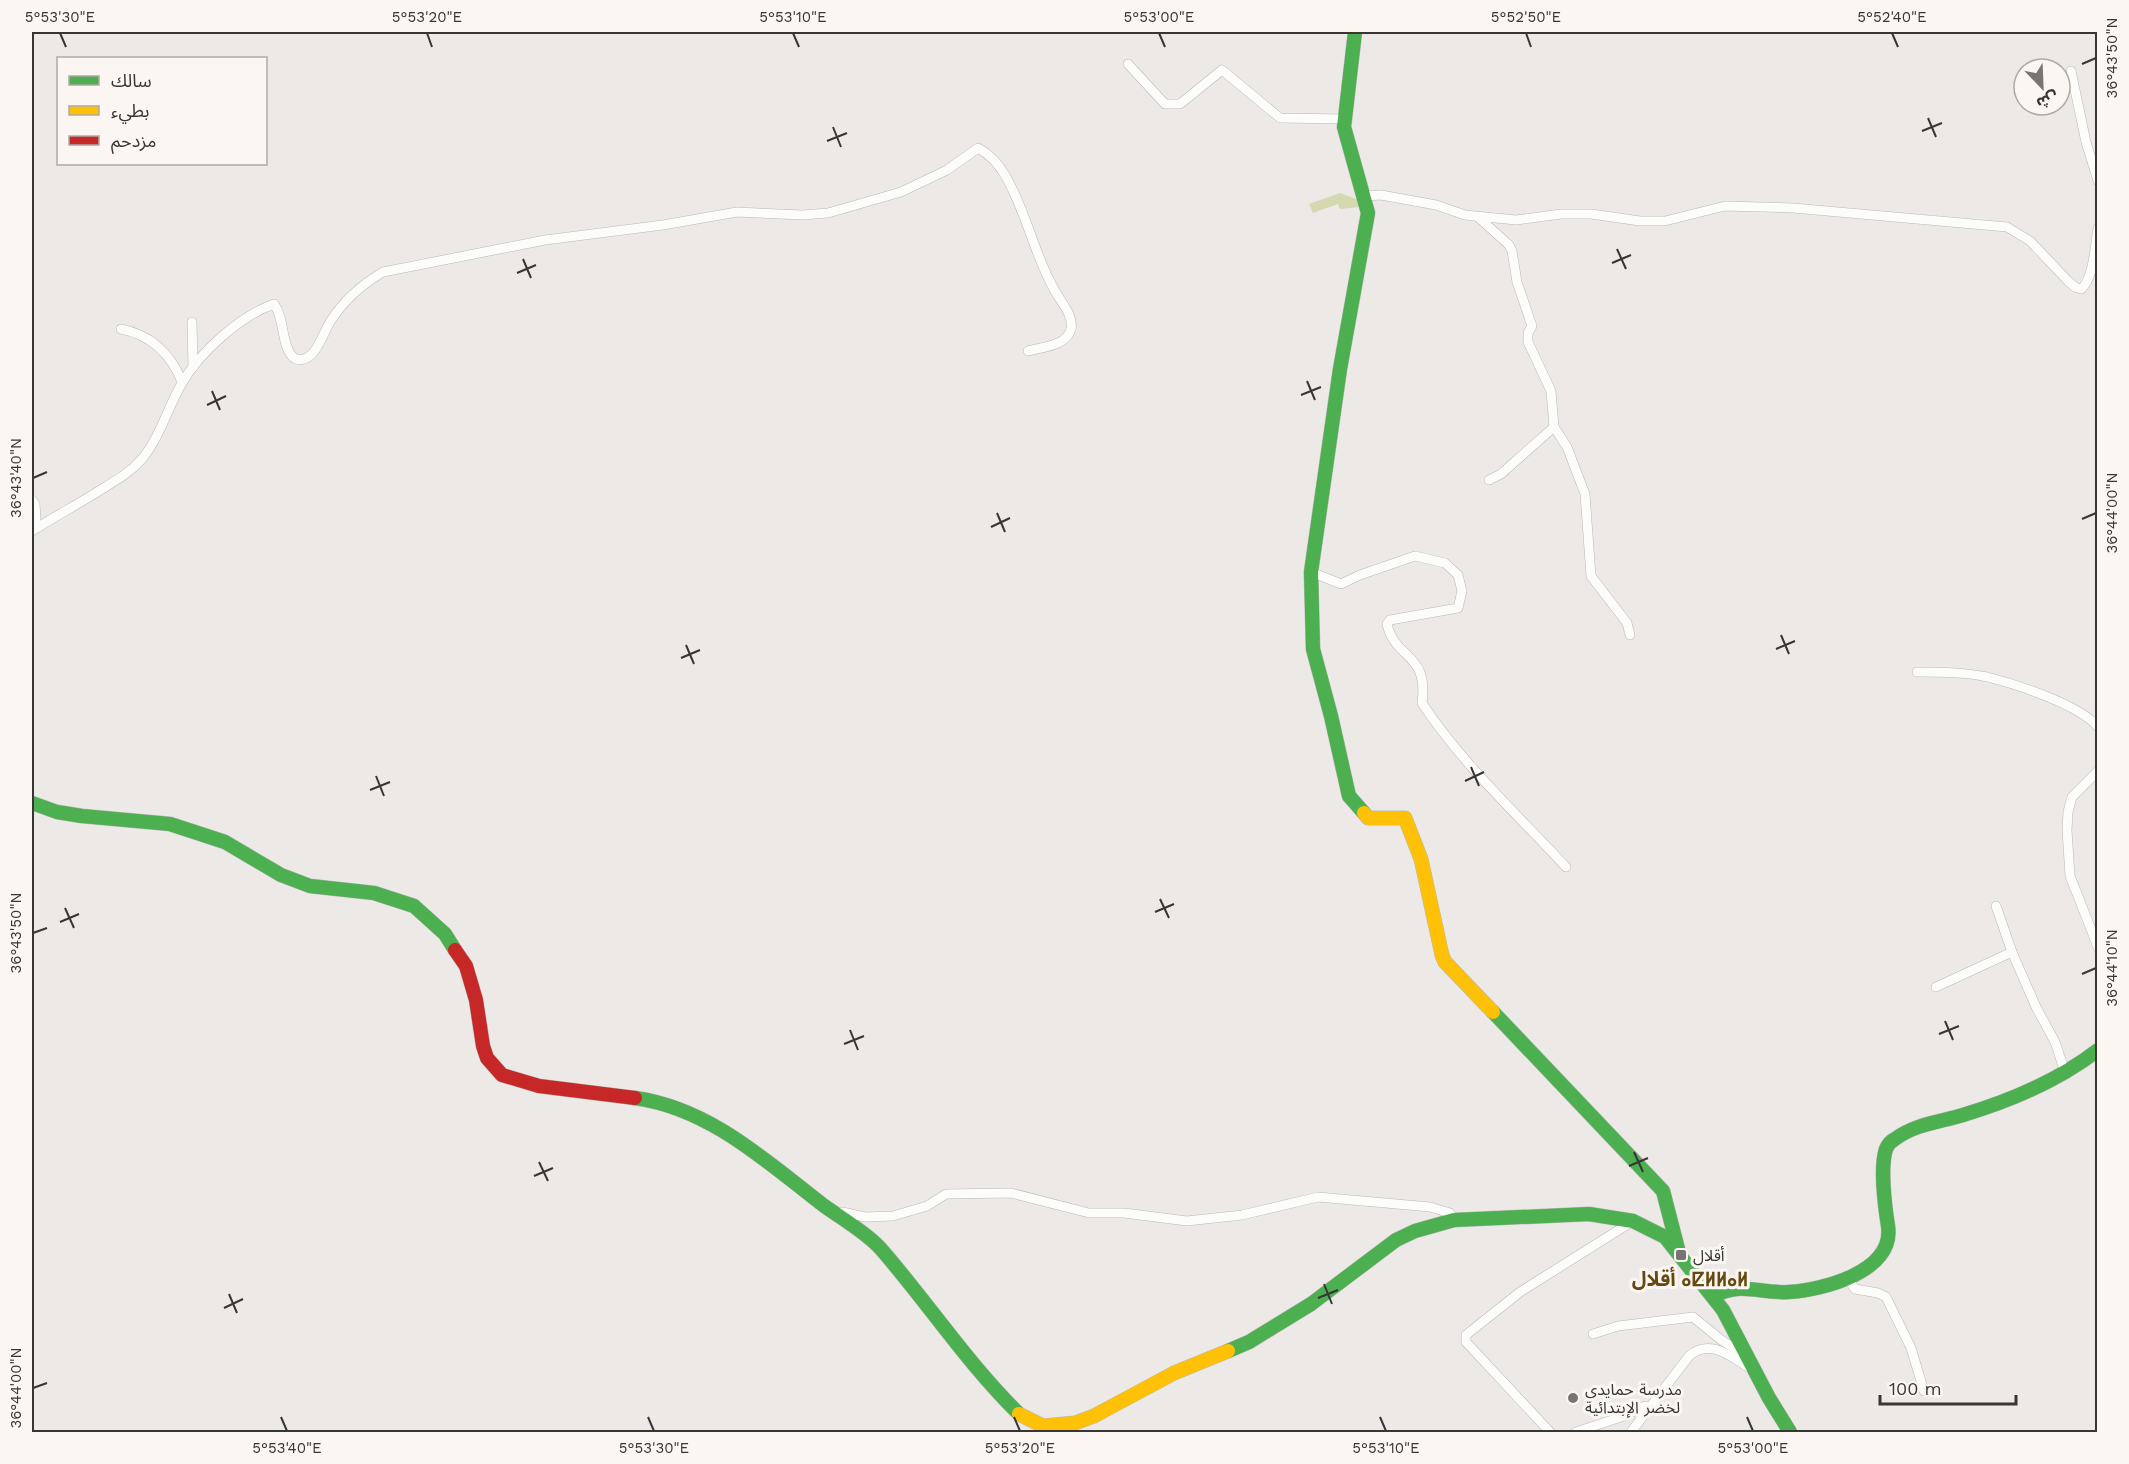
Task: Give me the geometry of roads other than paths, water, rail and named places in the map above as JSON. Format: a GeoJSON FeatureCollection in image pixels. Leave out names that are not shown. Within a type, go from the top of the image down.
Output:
{"type":"FeatureCollection","features":[{"type":"Feature","properties":{"kind":"main road"},"geometry":{"type":"LineString","coordinates":[[1355,32],[1344,127],[1368,213],[1340,369],[1311,572],[1313,649],[1349,796],[1368,818],[1405,818],[1415,837],[1431,901],[1439,952],[1445,962],[1663,1191],[1679,1253]]}},
{"type":"Feature","properties":{"kind":"main road"},"geometry":{"type":"LineString","coordinates":[[32,803],[57,812],[82,816],[170,824],[225,842],[281,875],[310,886],[374,893],[414,906],[445,934],[466,966],[476,1000],[483,1046],[487,1058],[502,1075],[539,1086],[649,1100],[692,1114],[727,1132],[879,1247],[1006,1402],[1039,1429],[1075,1423],[1094,1416],[1174,1373],[1250,1342],[1311,1304],[1396,1240],[1431,1225],[1454,1220],[1589,1214],[1633,1221],[1665,1237],[1723,1310],[1753,1370],[1790,1432]]}},
{"type":"Feature","properties":{"kind":"main road"},"geometry":{"type":"LineString","coordinates":[[1713,1296],[1729,1289],[1740,1288],[1786,1293],[1811,1289],[1862,1271],[1876,1260],[1888,1236],[1886,1148],[1892,1140],[1906,1132],[1979,1110],[2064,1072],[2096,1052]]}},
{"type":"Feature","properties":{"kind":"street"},"geometry":{"type":"LineString","coordinates":[[1128,64],[1165,104],[1180,104],[1222,70],[1280,118],[1345,119]]}},
{"type":"Feature","properties":{"kind":"street"},"geometry":{"type":"LineString","coordinates":[[2072,76],[2097,181]]}},
{"type":"Feature","properties":{"kind":"street"},"geometry":{"type":"LineString","coordinates":[[32,531],[124,477],[151,446],[182,382],[193,367],[211,347],[242,322],[274,304],[282,319],[288,350],[292,357],[298,360],[306,359],[313,354],[331,321],[347,300],[364,283],[383,272],[545,240],[652,227],[738,212],[803,215],[828,213],[901,192],[947,170],[978,148],[991,155],[1013,190],[1043,268],[1069,315],[1072,327],[1068,337],[1059,343],[1028,351]]}},
{"type":"Feature","properties":{"kind":"street"},"geometry":{"type":"LineString","coordinates":[[1363,196],[1381,195],[1476,216],[1516,220],[1561,214],[1592,214],[1640,221],[1665,221],[1725,206],[1782,207],[2007,227],[2030,242],[2068,281],[2081,289],[2086,285],[2091,271],[2097,228]]}},
{"type":"Feature","properties":{"kind":"street"},"geometry":{"type":"LineString","coordinates":[[1476,216],[1505,240],[1512,251],[1517,282],[1532,326],[1528,333],[1528,342],[1551,391],[1554,427],[1567,447],[1585,494],[1591,576],[1627,623],[1630,635]]}},
{"type":"Feature","properties":{"kind":"street"},"geometry":{"type":"LineString","coordinates":[[192,322],[193,367]]}},
{"type":"Feature","properties":{"kind":"street"},"geometry":{"type":"LineString","coordinates":[[121,329],[138,332],[153,341],[176,366],[182,382]]}},
{"type":"Feature","properties":{"kind":"street"},"geometry":{"type":"LineString","coordinates":[[1489,480],[1501,474],[1554,427]]}},
{"type":"Feature","properties":{"kind":"street"},"geometry":{"type":"LineString","coordinates":[[32,500],[35,504],[36,519],[32,525]]}},
{"type":"Feature","properties":{"kind":"street"},"geometry":{"type":"LineString","coordinates":[[1311,572],[1341,584],[1415,556],[1445,563],[1458,575],[1462,591],[1458,608],[1390,621],[1387,624],[1390,637],[1420,670],[1425,686],[1422,703],[1439,729],[1566,867]]}},
{"type":"Feature","properties":{"kind":"street"},"geometry":{"type":"LineString","coordinates":[[1917,672],[1945,672],[1987,677],[2068,706],[2092,720],[2097,727]]}},
{"type":"Feature","properties":{"kind":"street"},"geometry":{"type":"LineString","coordinates":[[2097,771],[2072,797],[2067,830],[2070,876],[2097,946]]}},
{"type":"Feature","properties":{"kind":"street"},"geometry":{"type":"LineString","coordinates":[[1996,906],[2012,952],[2036,1007],[2055,1042],[2064,1072]]}},
{"type":"Feature","properties":{"kind":"street"},"geometry":{"type":"LineString","coordinates":[[1936,987],[2012,952]]}},
{"type":"Feature","properties":{"kind":"street"},"geometry":{"type":"LineString","coordinates":[[2096,1052],[2097,1038]]}},
{"type":"Feature","properties":{"kind":"street"},"geometry":{"type":"LineString","coordinates":[[835,1213],[842,1212],[865,1217],[893,1216],[927,1206],[946,1194],[1011,1192],[1089,1213],[1124,1213],[1187,1221],[1242,1215],[1318,1197],[1430,1207],[1450,1213],[1454,1220]]}},
{"type":"Feature","properties":{"kind":"street"},"geometry":{"type":"LineString","coordinates":[[1550,1432],[1466,1342],[1467,1335],[1520,1292],[1633,1221]]}},
{"type":"Feature","properties":{"kind":"street"},"geometry":{"type":"LineString","coordinates":[[1847,1278],[1855,1289],[1878,1293],[1886,1297],[1911,1348],[1924,1391]]}},
{"type":"Feature","properties":{"kind":"street"},"geometry":{"type":"LineString","coordinates":[[1593,1334],[1618,1326],[1693,1317],[1746,1357]]}},
{"type":"Feature","properties":{"kind":"street"},"geometry":{"type":"LineString","coordinates":[[1631,1432],[1696,1350],[1705,1347],[1714,1348],[1753,1370]]}},
{"type":"Feature","properties":{"kind":"street"},"geometry":{"type":"LineString","coordinates":[[1576,1432],[1624,1416],[1645,1406],[1650,1407]]}},
{"type":"Feature","properties":{"kind":"place","name":"أقلال"},"geometry":{"type":"Point","coordinates":[1681,1255]}},
{"type":"Feature","properties":{"kind":"place","name":"مدرسة حمايدي لخضر الإبتدائية"},"geometry":{"type":"Point","coordinates":[1573,1398]}},
{"type":"Feature","properties":{"kind":"district","name":"أقلال ⴰⵇⵍⵍⴰⵍ"},"geometry":{"type":"Point","coordinates":[1690,1279]}}]}
